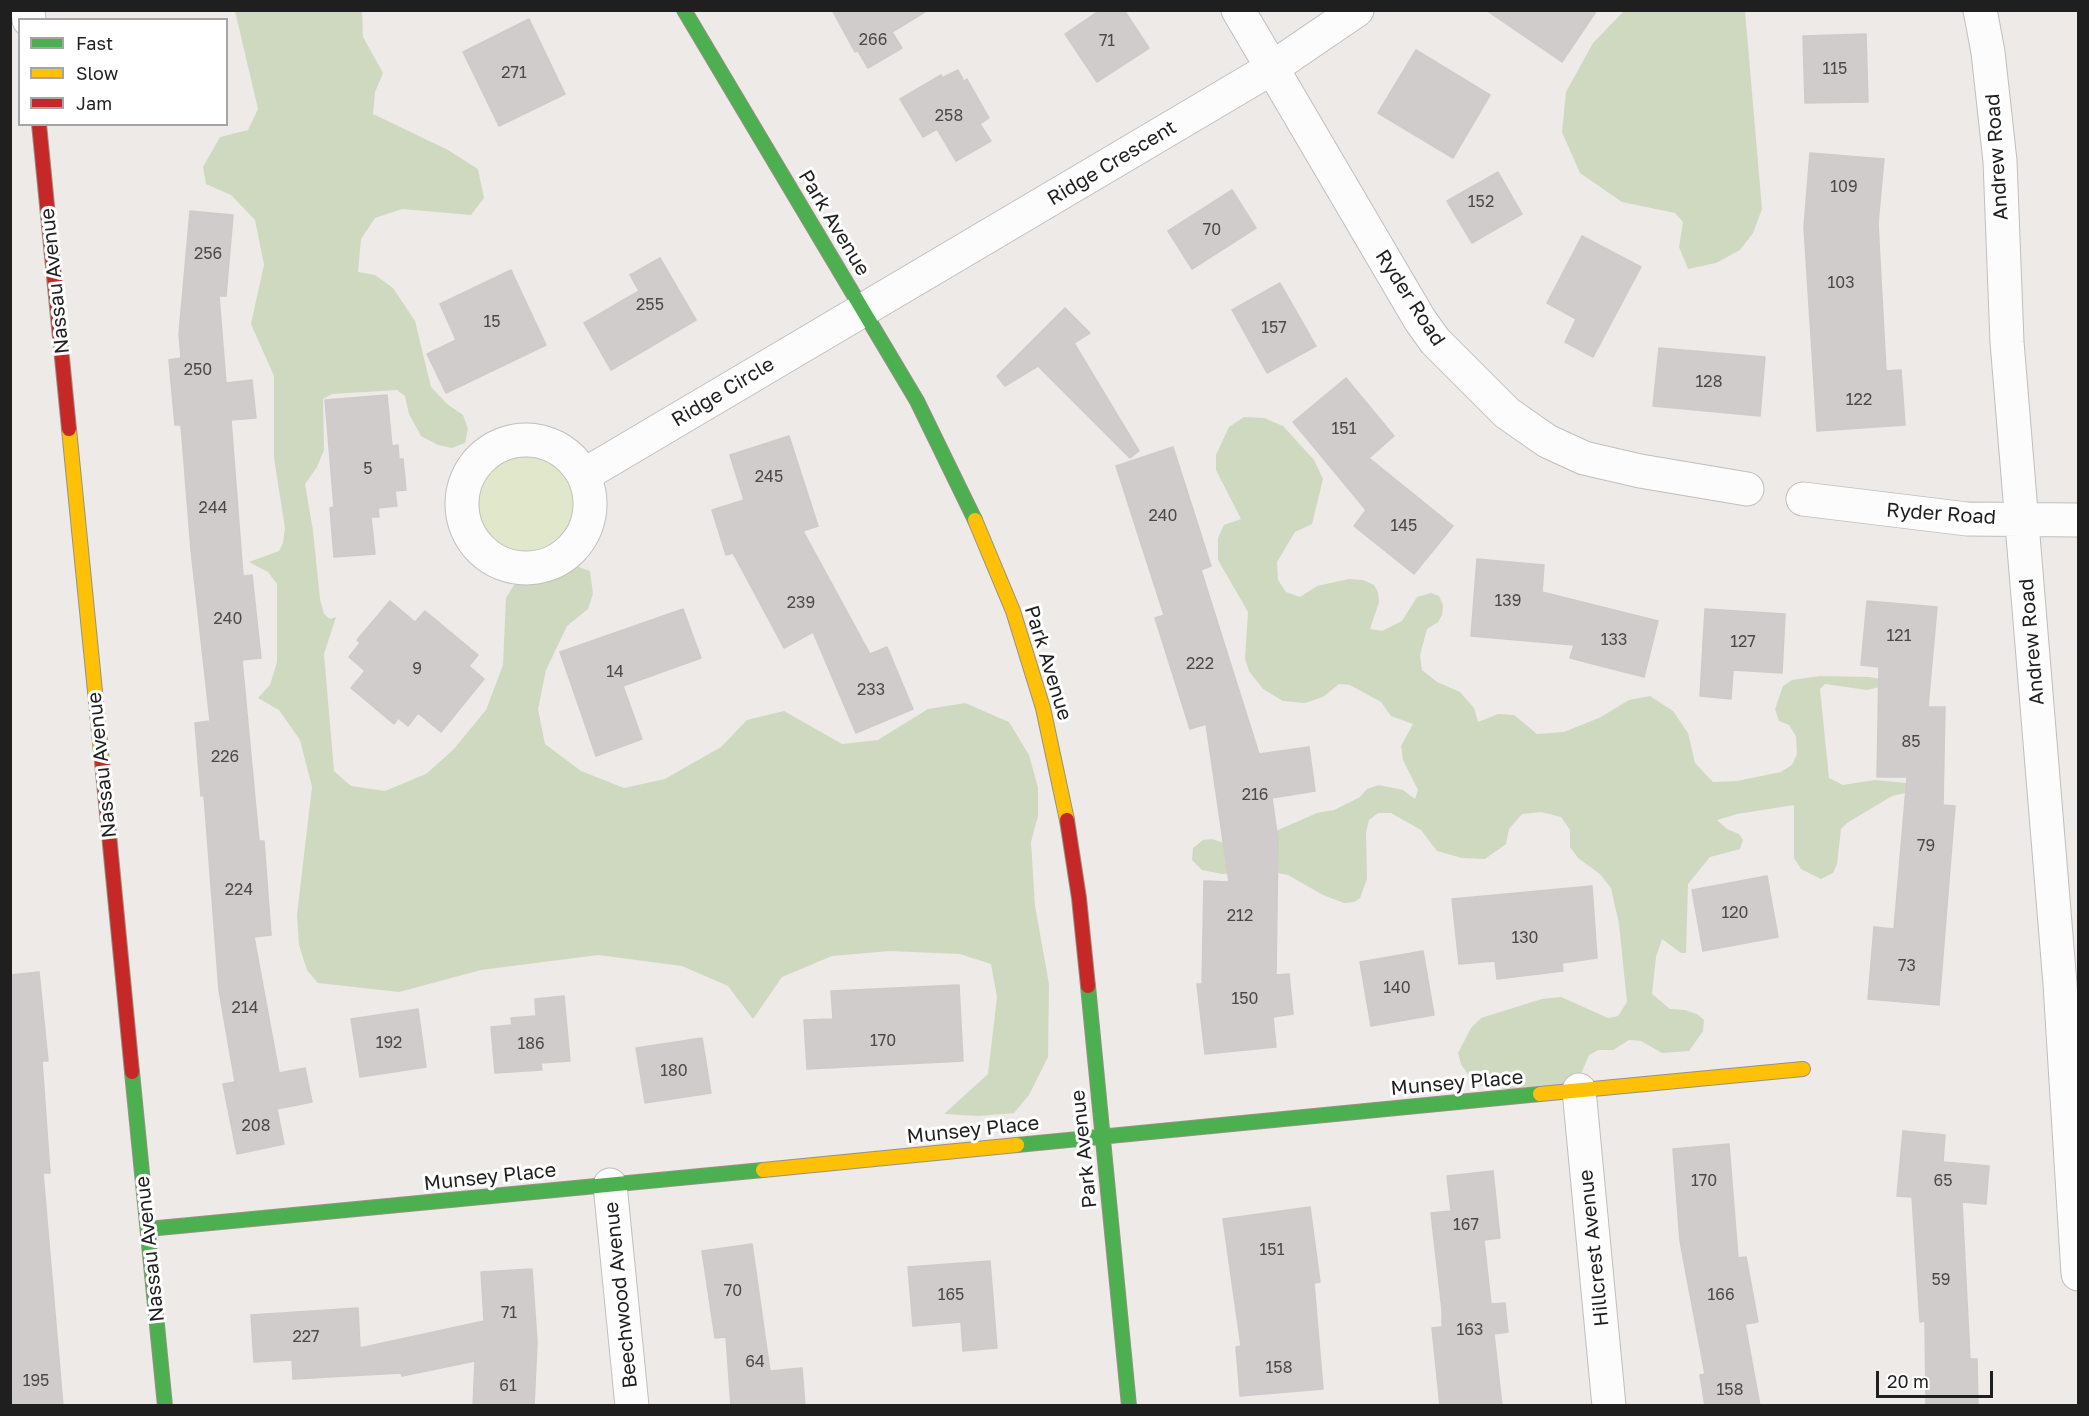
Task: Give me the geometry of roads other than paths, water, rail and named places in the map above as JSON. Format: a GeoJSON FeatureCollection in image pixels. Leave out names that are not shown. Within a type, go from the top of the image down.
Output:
{"type":"FeatureCollection","features":[{"type":"Feature","properties":{"kind":"street","name":"Park Avenue"},"geometry":{"type":"LineString","coordinates":[[684,10],[917,401],[970,507],[1013,611],[1043,708],[1063,796],[1079,898],[1129,1406]]}},
{"type":"Feature","properties":{"kind":"street","name":"Ryder Road"},"geometry":{"type":"LineString","coordinates":[[1238,10],[1420,320],[1435,341],[1507,413],[1547,441],[1584,458],[1640,471],[1747,489]]}},
{"type":"Feature","properties":{"kind":"street","name":"Ridge Crescent"},"geometry":{"type":"LineString","coordinates":[[863,310],[1272,68],[1357,10]]}},
{"type":"Feature","properties":{"kind":"street","name":"Andrew Road"},"geometry":{"type":"LineString","coordinates":[[1980,10],[1988,52],[2000,161],[2007,342],[2069,983],[2079,1274]]}},
{"type":"Feature","properties":{"kind":"street","name":"Nassau Avenue"},"geometry":{"type":"LineString","coordinates":[[39,126],[165,1406]]}},
{"type":"Feature","properties":{"kind":"street","name":"Ridge Circle"},"geometry":{"type":"LineString","coordinates":[[584,475],[863,310]]}},
{"type":"Feature","properties":{"kind":"street","name":"Ryder Road"},"geometry":{"type":"LineString","coordinates":[[1803,499],[1911,514],[1967,519],[2079,520]]}},
{"type":"Feature","properties":{"kind":"street","name":"Munsey Place"},"geometry":{"type":"LineString","coordinates":[[148,1229],[1803,1069]]}},
{"type":"Feature","properties":{"kind":"street","name":"Hillcrest Avenue"},"geometry":{"type":"LineString","coordinates":[[1579,1090],[1610,1406]]}},
{"type":"Feature","properties":{"kind":"street","name":"Beechwood Avenue"},"geometry":{"type":"LineString","coordinates":[[610,1185],[633,1406]]}}]}
